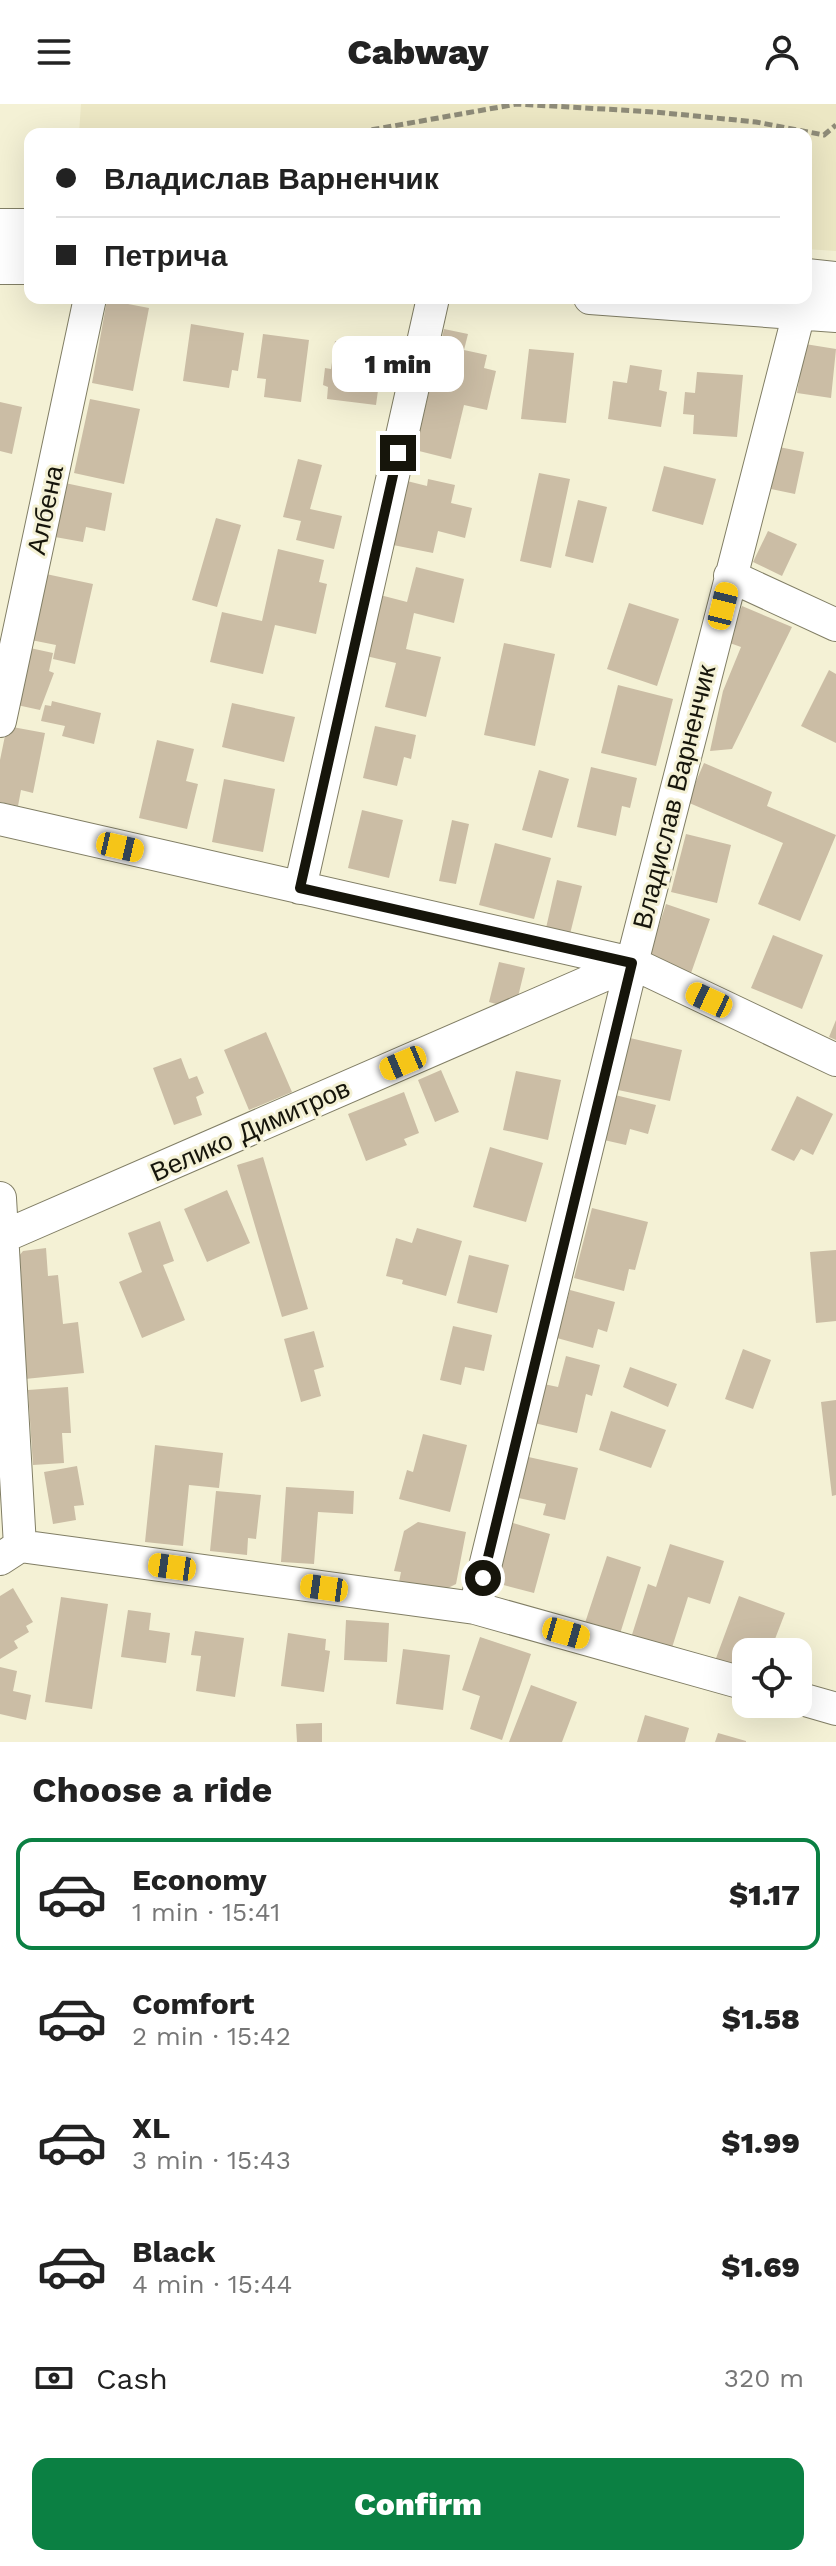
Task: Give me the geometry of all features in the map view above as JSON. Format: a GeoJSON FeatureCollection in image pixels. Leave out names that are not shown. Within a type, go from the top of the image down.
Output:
{"type":"FeatureCollection","features":[{"type":"Feature","properties":{"kind":"main road"},"geometry":{"type":"LineString","coordinates":[[0,231],[24,231]]}},
{"type":"Feature","properties":{"kind":"main road"},"geometry":{"type":"LineString","coordinates":[[812,293],[836,284]]}},
{"type":"Feature","properties":{"kind":"street"},"geometry":{"type":"LineString","coordinates":[[0,268],[24,268]]}},
{"type":"Feature","properties":{"kind":"street"},"geometry":{"type":"LineString","coordinates":[[812,302],[836,316]]}},
{"type":"Feature","properties":{"kind":"street","name":"Албена"},"geometry":{"type":"LineString","coordinates":[[0,721],[89,304]]}},
{"type":"Feature","properties":{"kind":"street"},"geometry":{"type":"LineString","coordinates":[[300,888],[432,304]]}},
{"type":"Feature","properties":{"kind":"street","name":"Владислав Варненчик"},"geometry":{"type":"LineString","coordinates":[[475,1608],[632,963],[801,304]]}},
{"type":"Feature","properties":{"kind":"street"},"geometry":{"type":"LineString","coordinates":[[730,576],[836,625]]}},
{"type":"Feature","properties":{"kind":"street"},"geometry":{"type":"LineString","coordinates":[[0,819],[632,963],[836,1060]]}},
{"type":"Feature","properties":{"kind":"street","name":"Велико Димитров"},"geometry":{"type":"LineString","coordinates":[[1,1238],[632,963]]}},
{"type":"Feature","properties":{"kind":"street"},"geometry":{"type":"LineString","coordinates":[[0,1198],[10,1553],[475,1608],[732,1680]]}},
{"type":"Feature","properties":{"kind":"street"},"geometry":{"type":"LineString","coordinates":[[812,1702],[836,1709]]}},
{"type":"Feature","properties":{"kind":"path"},"geometry":{"type":"LineString","coordinates":[[382,128],[517,104],[670,114],[787,128]]}},
{"type":"Feature","properties":{"kind":"path"},"geometry":{"type":"LineString","coordinates":[[812,133],[824,135],[836,125]]}},
{"type":"Feature","properties":{"kind":"shaded area"},"geometry":{"type":"Polygon","coordinates":[[[81,104],[836,104],[836,251],[812,249],[812,128],[79,128],[81,104]]]}},
{"type":"Feature","properties":{"kind":"building"},"geometry":{"type":"Polygon","coordinates":[[[106,304],[149,308],[133,391],[92,383],[106,304]]]}},
{"type":"Feature","properties":{"kind":"building"},"geometry":{"type":"Polygon","coordinates":[[[191,324],[244,333],[238,371],[232,370],[229,388],[183,381],[191,324]]]}},
{"type":"Feature","properties":{"kind":"building"},"geometry":{"type":"Polygon","coordinates":[[[444,329],[468,334],[464,350],[487,355],[484,368],[496,371],[487,410],[464,405],[451,459],[415,450],[444,329]]]}},
{"type":"Feature","properties":{"kind":"building"},"geometry":{"type":"Polygon","coordinates":[[[263,334],[309,340],[301,402],[264,397],[266,379],[257,378],[263,334]]]}},
{"type":"Feature","properties":{"kind":"building"},"geometry":{"type":"Polygon","coordinates":[[[335,341],[369,345],[368,352],[383,354],[376,405],[327,399],[328,387],[323,385],[325,368],[331,369],[335,341]]]}},
{"type":"Feature","properties":{"kind":"building"},"geometry":{"type":"Polygon","coordinates":[[[805,344],[836,349],[831,398],[797,393],[805,344]]]}},
{"type":"Feature","properties":{"kind":"building"},"geometry":{"type":"Polygon","coordinates":[[[529,349],[574,353],[566,423],[521,419],[529,349]]]}},
{"type":"Feature","properties":{"kind":"building"},"geometry":{"type":"Polygon","coordinates":[[[630,365],[662,370],[659,390],[667,392],[661,427],[608,419],[613,381],[627,383],[630,365]]]}},
{"type":"Feature","properties":{"kind":"building"},"geometry":{"type":"Polygon","coordinates":[[[697,372],[743,375],[737,437],[693,434],[694,415],[683,414],[685,392],[695,393],[697,372]]]}},
{"type":"Feature","properties":{"kind":"building"},"geometry":{"type":"Polygon","coordinates":[[[90,399],[140,409],[124,484],[74,473],[90,399]]]}},
{"type":"Feature","properties":{"kind":"building"},"geometry":{"type":"Polygon","coordinates":[[[0,402],[22,407],[12,454],[0,451],[0,402]]]}},
{"type":"Feature","properties":{"kind":"building"},"geometry":{"type":"Polygon","coordinates":[[[779,447],[804,452],[795,494],[771,489],[779,447]]]}},
{"type":"Feature","properties":{"kind":"building"},"geometry":{"type":"Polygon","coordinates":[[[298,459],[322,465],[310,509],[342,516],[334,549],[296,540],[301,521],[283,517],[298,459]]]}},
{"type":"Feature","properties":{"kind":"building"},"geometry":{"type":"Polygon","coordinates":[[[664,466],[716,479],[703,525],[652,511],[664,466]]]}},
{"type":"Feature","properties":{"kind":"building"},"geometry":{"type":"Polygon","coordinates":[[[539,473],[570,479],[551,568],[520,561],[539,473]]]}},
{"type":"Feature","properties":{"kind":"building"},"geometry":{"type":"Polygon","coordinates":[[[428,479],[455,485],[451,503],[472,508],[465,538],[438,531],[433,553],[393,545],[407,481],[427,486],[428,479]]]}},
{"type":"Feature","properties":{"kind":"building"},"geometry":{"type":"Polygon","coordinates":[[[65,483],[112,493],[105,531],[86,527],[83,542],[55,537],[65,483]]]}},
{"type":"Feature","properties":{"kind":"building"},"geometry":{"type":"Polygon","coordinates":[[[578,500],[607,507],[593,563],[565,556],[578,500]]]}},
{"type":"Feature","properties":{"kind":"building"},"geometry":{"type":"Polygon","coordinates":[[[216,518],[241,525],[217,607],[192,600],[216,518]]]}},
{"type":"Feature","properties":{"kind":"building"},"geometry":{"type":"Polygon","coordinates":[[[768,531],[797,544],[782,576],[753,562],[768,531]]]}},
{"type":"Feature","properties":{"kind":"building"},"geometry":{"type":"Polygon","coordinates":[[[278,549],[324,560],[319,582],[327,584],[316,634],[275,625],[263,674],[210,662],[222,612],[262,621],[278,549]]]}},
{"type":"Feature","properties":{"kind":"building"},"geometry":{"type":"Polygon","coordinates":[[[416,567],[464,579],[454,623],[414,613],[406,649],[441,657],[426,717],[385,707],[396,663],[366,656],[380,595],[407,602],[416,567]]]}},
{"type":"Feature","properties":{"kind":"building"},"geometry":{"type":"Polygon","coordinates":[[[46,574],[93,584],[75,664],[53,659],[56,645],[31,640],[46,574]]]}},
{"type":"Feature","properties":{"kind":"building"},"geometry":{"type":"Polygon","coordinates":[[[629,603],[679,619],[657,686],[607,669],[629,603]]]}},
{"type":"Feature","properties":{"kind":"building"},"geometry":{"type":"Polygon","coordinates":[[[742,606],[792,627],[732,749],[710,751],[723,691],[741,647],[727,642],[742,606]]]}},
{"type":"Feature","properties":{"kind":"building"},"geometry":{"type":"Polygon","coordinates":[[[504,643],[555,654],[535,746],[484,735],[504,643]]]}},
{"type":"Feature","properties":{"kind":"building"},"geometry":{"type":"Polygon","coordinates":[[[30,648],[53,653],[49,671],[54,673],[40,710],[17,705],[30,648]]]}},
{"type":"Feature","properties":{"kind":"building"},"geometry":{"type":"Polygon","coordinates":[[[829,670],[836,674],[836,743],[801,726],[829,670]]]}},
{"type":"Feature","properties":{"kind":"building"},"geometry":{"type":"Polygon","coordinates":[[[618,685],[673,699],[656,766],[601,753],[618,685]]]}},
{"type":"Feature","properties":{"kind":"building"},"geometry":{"type":"Polygon","coordinates":[[[52,701],[101,713],[94,744],[62,736],[65,726],[41,721],[45,705],[51,706],[52,701]]]}},
{"type":"Feature","properties":{"kind":"building"},"geometry":{"type":"Polygon","coordinates":[[[232,703],[295,717],[284,762],[222,747],[232,703]]]}},
{"type":"Feature","properties":{"kind":"building"},"geometry":{"type":"Polygon","coordinates":[[[7,726],[45,733],[33,793],[21,790],[18,806],[0,802],[0,760],[7,726]]]}},
{"type":"Feature","properties":{"kind":"building"},"geometry":{"type":"Polygon","coordinates":[[[375,726],[416,735],[411,759],[404,757],[397,786],[363,778],[375,726]]]}},
{"type":"Feature","properties":{"kind":"building"},"geometry":{"type":"Polygon","coordinates":[[[157,740],[194,749],[186,781],[198,784],[187,829],[139,818],[157,740]]]}},
{"type":"Feature","properties":{"kind":"building"},"geometry":{"type":"Polygon","coordinates":[[[704,763],[772,792],[767,806],[836,835],[800,921],[758,904],[783,843],[687,802],[704,763]]]}},
{"type":"Feature","properties":{"kind":"building"},"geometry":{"type":"Polygon","coordinates":[[[591,767],[637,778],[630,808],[622,806],[616,836],[577,827],[591,767]]]}},
{"type":"Feature","properties":{"kind":"building"},"geometry":{"type":"Polygon","coordinates":[[[539,770],[569,779],[552,838],[522,830],[539,770]]]}},
{"type":"Feature","properties":{"kind":"building"},"geometry":{"type":"Polygon","coordinates":[[[224,779],[275,789],[263,852],[212,842],[224,779]]]}},
{"type":"Feature","properties":{"kind":"building"},"geometry":{"type":"Polygon","coordinates":[[[362,810],[403,820],[389,878],[348,868],[362,810]]]}},
{"type":"Feature","properties":{"kind":"building"},"geometry":{"type":"Polygon","coordinates":[[[452,820],[469,824],[456,884],[439,881],[452,820]]]}},
{"type":"Feature","properties":{"kind":"building"},"geometry":{"type":"Polygon","coordinates":[[[686,834],[731,845],[717,903],[671,892],[686,834]]]}},
{"type":"Feature","properties":{"kind":"building"},"geometry":{"type":"Polygon","coordinates":[[[495,843],[551,858],[534,919],[479,905],[495,843]]]}},
{"type":"Feature","properties":{"kind":"building"},"geometry":{"type":"Polygon","coordinates":[[[557,880],[582,886],[570,934],[546,928],[557,880]]]}},
{"type":"Feature","properties":{"kind":"building"},"geometry":{"type":"Polygon","coordinates":[[[666,904],[710,919],[690,976],[647,962],[666,904]]]}},
{"type":"Feature","properties":{"kind":"building"},"geometry":{"type":"Polygon","coordinates":[[[773,935],[823,955],[802,1009],[751,988],[773,935]]]}},
{"type":"Feature","properties":{"kind":"building"},"geometry":{"type":"Polygon","coordinates":[[[499,962],[525,968],[515,1009],[489,1002],[499,962]]]}},
{"type":"Feature","properties":{"kind":"building"},"geometry":{"type":"Polygon","coordinates":[[[836,1020],[836,1040],[829,1037],[836,1020]]]}},
{"type":"Feature","properties":{"kind":"building"},"geometry":{"type":"Polygon","coordinates":[[[266,1032],[292,1092],[249,1110],[224,1050],[266,1032]]]}},
{"type":"Feature","properties":{"kind":"building"},"geometry":{"type":"Polygon","coordinates":[[[630,1038],[682,1050],[670,1101],[618,1090],[630,1038]]]}},
{"type":"Feature","properties":{"kind":"building"},"geometry":{"type":"Polygon","coordinates":[[[181,1058],[189,1079],[197,1076],[204,1093],[196,1097],[202,1115],[174,1125],[153,1068],[181,1058]]]}},
{"type":"Feature","properties":{"kind":"building"},"geometry":{"type":"Polygon","coordinates":[[[441,1070],[459,1112],[435,1122],[418,1080],[441,1070]]]}},
{"type":"Feature","properties":{"kind":"building"},"geometry":{"type":"Polygon","coordinates":[[[516,1071],[561,1080],[548,1140],[503,1130],[516,1071]]]}},
{"type":"Feature","properties":{"kind":"building"},"geometry":{"type":"Polygon","coordinates":[[[404,1092],[419,1133],[404,1139],[407,1145],[366,1161],[348,1114],[404,1092]]]}},
{"type":"Feature","properties":{"kind":"building"},"geometry":{"type":"Polygon","coordinates":[[[615,1095],[656,1105],[648,1134],[630,1129],[626,1145],[604,1140],[615,1095]]]}},
{"type":"Feature","properties":{"kind":"building"},"geometry":{"type":"Polygon","coordinates":[[[797,1096],[833,1114],[813,1155],[801,1149],[794,1161],[771,1150],[797,1096]]]}},
{"type":"Feature","properties":{"kind":"building"},"geometry":{"type":"Polygon","coordinates":[[[490,1147],[543,1163],[526,1222],[473,1207],[490,1147]]]}},
{"type":"Feature","properties":{"kind":"building"},"geometry":{"type":"Polygon","coordinates":[[[263,1157],[308,1309],[282,1317],[237,1165],[263,1157]]]}},
{"type":"Feature","properties":{"kind":"building"},"geometry":{"type":"Polygon","coordinates":[[[227,1190],[250,1243],[207,1262],[184,1209],[227,1190]]]}},
{"type":"Feature","properties":{"kind":"building"},"geometry":{"type":"Polygon","coordinates":[[[592,1208],[648,1222],[635,1270],[629,1269],[624,1291],[574,1278],[592,1208]]]}},
{"type":"Feature","properties":{"kind":"building"},"geometry":{"type":"Polygon","coordinates":[[[160,1221],[174,1261],[163,1265],[185,1320],[142,1338],[119,1282],[142,1272],[128,1233],[160,1221]]]}},
{"type":"Feature","properties":{"kind":"building"},"geometry":{"type":"Polygon","coordinates":[[[417,1228],[462,1241],[446,1296],[402,1284],[403,1280],[386,1276],[396,1238],[412,1243],[417,1228]]]}},
{"type":"Feature","properties":{"kind":"building"},"geometry":{"type":"Polygon","coordinates":[[[46,1248],[48,1276],[58,1275],[63,1324],[78,1322],[84,1373],[25,1379],[14,1262],[23,1251],[46,1248]]]}},
{"type":"Feature","properties":{"kind":"building"},"geometry":{"type":"Polygon","coordinates":[[[836,1250],[836,1321],[816,1323],[810,1252],[836,1250]]]}},
{"type":"Feature","properties":{"kind":"building"},"geometry":{"type":"Polygon","coordinates":[[[469,1255],[509,1265],[497,1313],[457,1303],[469,1255]]]}},
{"type":"Feature","properties":{"kind":"building"},"geometry":{"type":"Polygon","coordinates":[[[570,1290],[615,1302],[607,1332],[598,1329],[593,1348],[557,1338],[570,1290]]]}},
{"type":"Feature","properties":{"kind":"building"},"geometry":{"type":"Polygon","coordinates":[[[453,1326],[492,1335],[484,1371],[465,1367],[461,1385],[440,1380],[453,1326]]]}},
{"type":"Feature","properties":{"kind":"building"},"geometry":{"type":"Polygon","coordinates":[[[314,1331],[324,1367],[314,1370],[321,1396],[301,1402],[284,1339],[314,1331]]]}},
{"type":"Feature","properties":{"kind":"building"},"geometry":{"type":"Polygon","coordinates":[[[743,1349],[771,1360],[753,1409],[725,1399],[743,1349]]]}},
{"type":"Feature","properties":{"kind":"building"},"geometry":{"type":"Polygon","coordinates":[[[566,1356],[600,1365],[592,1396],[586,1394],[577,1433],[530,1422],[539,1383],[558,1387],[566,1356]]]}},
{"type":"Feature","properties":{"kind":"building"},"geometry":{"type":"Polygon","coordinates":[[[630,1367],[677,1384],[668,1407],[623,1387],[630,1367]]]}},
{"type":"Feature","properties":{"kind":"building"},"geometry":{"type":"Polygon","coordinates":[[[68,1387],[71,1433],[62,1433],[64,1463],[33,1465],[28,1390],[68,1387]]]}},
{"type":"Feature","properties":{"kind":"building"},"geometry":{"type":"Polygon","coordinates":[[[836,1400],[836,1495],[832,1496],[821,1402],[836,1400]]]}},
{"type":"Feature","properties":{"kind":"building"},"geometry":{"type":"Polygon","coordinates":[[[611,1411],[666,1430],[651,1468],[599,1450],[611,1411]]]}},
{"type":"Feature","properties":{"kind":"building"},"geometry":{"type":"Polygon","coordinates":[[[423,1434],[467,1445],[450,1512],[399,1499],[407,1470],[413,1472],[423,1434]]]}},
{"type":"Feature","properties":{"kind":"building"},"geometry":{"type":"Polygon","coordinates":[[[155,1445],[223,1453],[219,1488],[189,1485],[183,1546],[145,1542],[155,1445]]]}},
{"type":"Feature","properties":{"kind":"building"},"geometry":{"type":"Polygon","coordinates":[[[524,1456],[578,1468],[565,1520],[543,1515],[546,1504],[514,1497],[524,1456]]]}},
{"type":"Feature","properties":{"kind":"building"},"geometry":{"type":"Polygon","coordinates":[[[77,1466],[84,1505],[74,1506],[76,1520],[53,1524],[44,1472],[77,1466]]]}},
{"type":"Feature","properties":{"kind":"building"},"geometry":{"type":"Polygon","coordinates":[[[286,1487],[354,1491],[353,1514],[318,1512],[314,1564],[281,1562],[286,1487]]]}},
{"type":"Feature","properties":{"kind":"building"},"geometry":{"type":"Polygon","coordinates":[[[216,1491],[261,1495],[256,1539],[248,1538],[247,1555],[210,1551],[216,1491]]]}},
{"type":"Feature","properties":{"kind":"building"},"geometry":{"type":"Polygon","coordinates":[[[418,1522],[466,1532],[456,1584],[440,1592],[399,1582],[401,1572],[394,1571],[404,1531],[418,1522]]]}},
{"type":"Feature","properties":{"kind":"building"},"geometry":{"type":"Polygon","coordinates":[[[513,1523],[550,1534],[534,1593],[496,1583],[513,1523]]]}},
{"type":"Feature","properties":{"kind":"building"},"geometry":{"type":"Polygon","coordinates":[[[670,1544],[724,1561],[710,1604],[688,1597],[670,1654],[630,1641],[648,1584],[656,1587],[670,1544]]]}},
{"type":"Feature","properties":{"kind":"building"},"geometry":{"type":"Polygon","coordinates":[[[607,1556],[641,1567],[619,1637],[584,1626],[607,1556]]]}},
{"type":"Feature","properties":{"kind":"building"},"geometry":{"type":"Polygon","coordinates":[[[13,1588],[33,1622],[26,1626],[29,1632],[14,1641],[18,1648],[0,1659],[0,1596],[13,1588]]]}},
{"type":"Feature","properties":{"kind":"building"},"geometry":{"type":"Polygon","coordinates":[[[739,1596],[785,1613],[775,1638],[732,1638],[732,1667],[715,1661],[739,1596]]]}},
{"type":"Feature","properties":{"kind":"building"},"geometry":{"type":"Polygon","coordinates":[[[61,1597],[108,1604],[92,1709],[45,1702],[61,1597]]]}},
{"type":"Feature","properties":{"kind":"building"},"geometry":{"type":"Polygon","coordinates":[[[128,1610],[151,1613],[149,1630],[170,1633],[166,1663],[121,1657],[128,1610]]]}},
{"type":"Feature","properties":{"kind":"building"},"geometry":{"type":"Polygon","coordinates":[[[346,1620],[389,1623],[387,1662],[344,1660],[346,1620]]]}},
{"type":"Feature","properties":{"kind":"building"},"geometry":{"type":"Polygon","coordinates":[[[195,1631],[244,1638],[235,1697],[196,1691],[201,1656],[191,1655],[195,1631]]]}},
{"type":"Feature","properties":{"kind":"building"},"geometry":{"type":"Polygon","coordinates":[[[288,1633],[326,1639],[325,1650],[330,1651],[324,1692],[281,1686],[288,1633]]]}},
{"type":"Feature","properties":{"kind":"building"},"geometry":{"type":"Polygon","coordinates":[[[480,1637],[531,1654],[502,1740],[470,1729],[480,1696],[462,1690],[480,1637]]]}},
{"type":"Feature","properties":{"kind":"building"},"geometry":{"type":"Polygon","coordinates":[[[403,1649],[450,1655],[443,1710],[396,1704],[403,1649]]]}},
{"type":"Feature","properties":{"kind":"building"},"geometry":{"type":"Polygon","coordinates":[[[0,1667],[17,1671],[13,1691],[31,1695],[26,1720],[0,1714],[0,1667]]]}},
{"type":"Feature","properties":{"kind":"building"},"geometry":{"type":"Polygon","coordinates":[[[531,1685],[577,1702],[562,1742],[509,1742],[531,1685]]]}},
{"type":"Feature","properties":{"kind":"building"},"geometry":{"type":"Polygon","coordinates":[[[645,1715],[689,1728],[685,1742],[637,1742],[645,1715]]]}},
{"type":"Feature","properties":{"kind":"building"},"geometry":{"type":"Polygon","coordinates":[[[322,1723],[322,1742],[297,1742],[296,1724],[322,1723]]]}},
{"type":"Feature","properties":{"kind":"building"},"geometry":{"type":"Polygon","coordinates":[[[718,1733],[746,1741],[746,1742],[715,1742],[718,1733]]]}},
{"type":"Feature","properties":{"kind":"route"},"geometry":{"type":"LineString","coordinates":[[398,453],[300,888],[632,963],[483,1578]]}}]}
